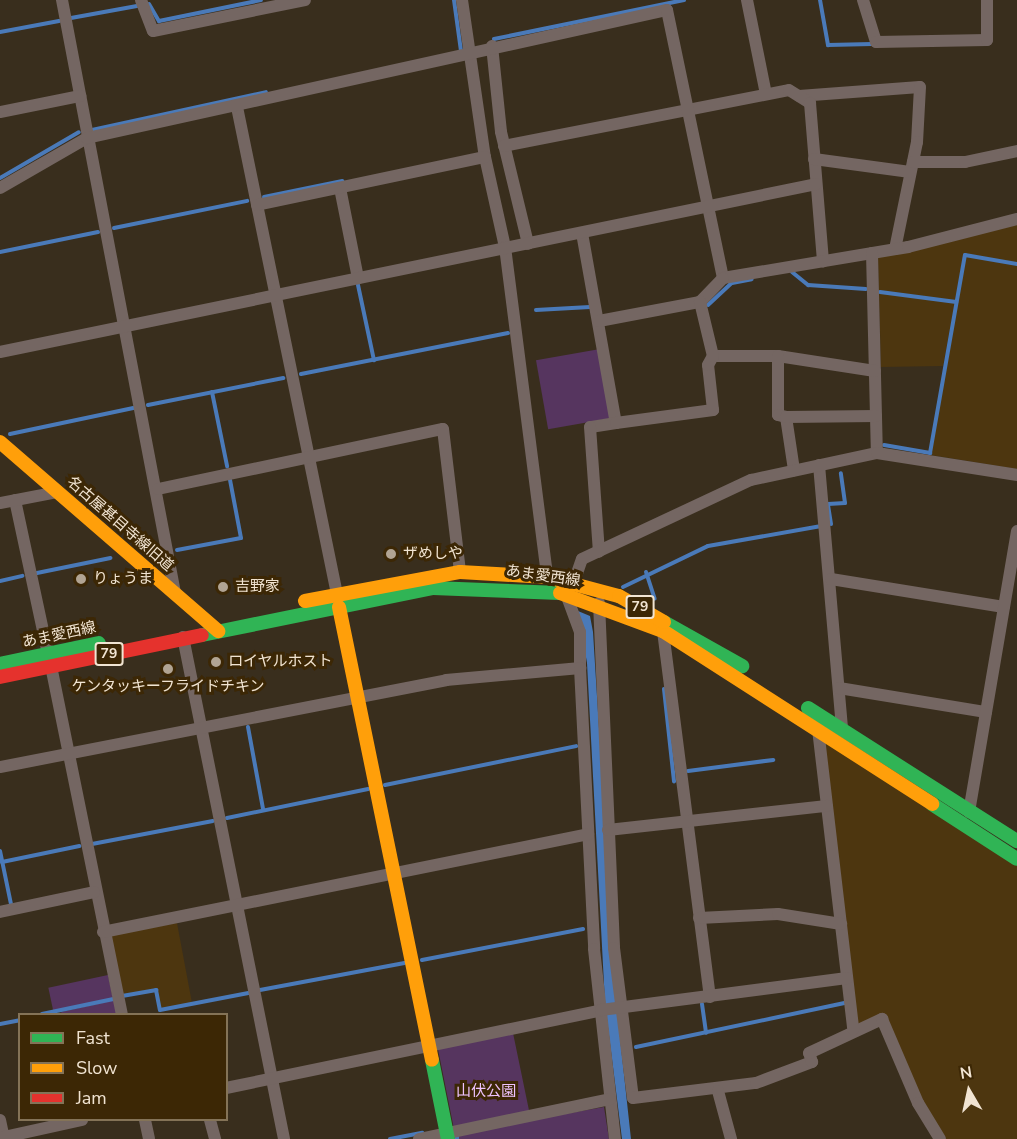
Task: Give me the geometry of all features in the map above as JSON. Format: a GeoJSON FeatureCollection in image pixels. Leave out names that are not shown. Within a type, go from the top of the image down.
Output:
{"type":"FeatureCollection","features":[{"type":"Feature","properties":{"kind":"main road","name":"名古屋甚目寺線旧道"},"geometry":{"type":"LineString","coordinates":[[1,440],[57,492],[218,631]]}},
{"type":"Feature","properties":{"kind":"main road","name":"あま愛西線"},"geometry":{"type":"LineString","coordinates":[[0,664],[49,660],[218,631],[460,572],[547,577],[574,582],[673,623],[1017,841]]}},
{"type":"Feature","properties":{"kind":"main road","name":"あま愛西線"},"geometry":{"type":"LineString","coordinates":[[0,677],[49,660],[206,621],[338,601],[464,585],[566,594],[599,603],[663,631],[1017,859]]}},
{"type":"Feature","properties":{"kind":"main road"},"geometry":{"type":"LineString","coordinates":[[338,601],[447,1136]]}},
{"type":"Feature","properties":{"kind":"street"},"geometry":{"type":"LineString","coordinates":[[62,0],[87,138],[158,489],[175,593]]}},
{"type":"Feature","properties":{"kind":"street"},"geometry":{"type":"LineString","coordinates":[[141,0],[153,30],[305,0]]}},
{"type":"Feature","properties":{"kind":"street"},"geometry":{"type":"LineString","coordinates":[[462,0],[473,57],[485,158],[505,247],[547,577]]}},
{"type":"Feature","properties":{"kind":"street"},"geometry":{"type":"LineString","coordinates":[[747,0],[766,94]]}},
{"type":"Feature","properties":{"kind":"street"},"geometry":{"type":"LineString","coordinates":[[863,0],[876,42],[987,40],[987,0]]}},
{"type":"Feature","properties":{"kind":"street"},"geometry":{"type":"LineString","coordinates":[[0,188],[87,138],[473,57],[492,46],[667,10],[723,278]]}},
{"type":"Feature","properties":{"kind":"street"},"geometry":{"type":"LineString","coordinates":[[492,46],[504,146],[528,244]]}},
{"type":"Feature","properties":{"kind":"street"},"geometry":{"type":"LineString","coordinates":[[799,96],[920,87],[911,167],[895,249]]}},
{"type":"Feature","properties":{"kind":"street"},"geometry":{"type":"LineString","coordinates":[[504,146],[789,90],[810,103],[823,261]]}},
{"type":"Feature","properties":{"kind":"street"},"geometry":{"type":"LineString","coordinates":[[0,112],[80,96]]}},
{"type":"Feature","properties":{"kind":"street"},"geometry":{"type":"LineString","coordinates":[[237,107],[338,601]]}},
{"type":"Feature","properties":{"kind":"street"},"geometry":{"type":"LineString","coordinates":[[814,159],[911,167],[965,162],[1017,151]]}},
{"type":"Feature","properties":{"kind":"street"},"geometry":{"type":"LineString","coordinates":[[257,205],[485,158]]}},
{"type":"Feature","properties":{"kind":"street"},"geometry":{"type":"LineString","coordinates":[[0,352],[816,184]]}},
{"type":"Feature","properties":{"kind":"street"},"geometry":{"type":"LineString","coordinates":[[340,188],[358,278]]}},
{"type":"Feature","properties":{"kind":"street"},"geometry":{"type":"LineString","coordinates":[[599,321],[700,302],[723,278],[895,249],[1017,219]]}},
{"type":"Feature","properties":{"kind":"street"},"geometry":{"type":"LineString","coordinates":[[582,232],[616,423]]}},
{"type":"Feature","properties":{"kind":"street"},"geometry":{"type":"LineString","coordinates":[[872,253],[876,453]]}},
{"type":"Feature","properties":{"kind":"street"},"geometry":{"type":"LineString","coordinates":[[599,552],[590,427],[712,410],[708,365],[713,356],[700,302]]}},
{"type":"Feature","properties":{"kind":"street"},"geometry":{"type":"LineString","coordinates":[[713,356],[778,356],[875,371]]}},
{"type":"Feature","properties":{"kind":"street"},"geometry":{"type":"LineString","coordinates":[[778,356],[778,415],[786,417],[876,416]]}},
{"type":"Feature","properties":{"kind":"street"},"geometry":{"type":"LineString","coordinates":[[786,417],[795,470]]}},
{"type":"Feature","properties":{"kind":"street"},"geometry":{"type":"LineString","coordinates":[[158,489],[442,429],[460,572]]}},
{"type":"Feature","properties":{"kind":"street"},"geometry":{"type":"LineString","coordinates":[[574,582],[582,559],[716,492],[795,470],[876,453],[1017,476]]}},
{"type":"Feature","properties":{"kind":"street"},"geometry":{"type":"LineString","coordinates":[[819,465],[831,579],[842,730]]}},
{"type":"Feature","properties":{"kind":"street"},"geometry":{"type":"LineString","coordinates":[[0,503],[57,492]]}},
{"type":"Feature","properties":{"kind":"street"},"geometry":{"type":"LineString","coordinates":[[15,500],[94,892],[122,1013]]}},
{"type":"Feature","properties":{"kind":"street"},"geometry":{"type":"LineString","coordinates":[[969,812],[1017,531]]}},
{"type":"Feature","properties":{"kind":"street"},"geometry":{"type":"LineString","coordinates":[[831,579],[1004,607]]}},
{"type":"Feature","properties":{"kind":"street"},"geometry":{"type":"LineString","coordinates":[[566,594],[580,632],[588,834],[615,1139]]}},
{"type":"Feature","properties":{"kind":"street"},"geometry":{"type":"LineString","coordinates":[[599,603],[595,614],[620,1007],[633,1098],[718,1091],[812,1062],[809,1053],[853,1029],[882,1019],[918,1103],[940,1139]]}},
{"type":"Feature","properties":{"kind":"street"},"geometry":{"type":"LineString","coordinates":[[663,631],[710,997]]}},
{"type":"Feature","properties":{"kind":"street"},"geometry":{"type":"LineString","coordinates":[[183,637],[284,1139]]}},
{"type":"Feature","properties":{"kind":"street"},"geometry":{"type":"LineString","coordinates":[[0,768],[358,696],[484,674],[580,668]]}},
{"type":"Feature","properties":{"kind":"street"},"geometry":{"type":"LineString","coordinates":[[839,688],[986,712]]}},
{"type":"Feature","properties":{"kind":"street"},"geometry":{"type":"LineString","coordinates":[[818,729],[853,1029]]}},
{"type":"Feature","properties":{"kind":"street"},"geometry":{"type":"LineString","coordinates":[[608,830],[827,806]]}},
{"type":"Feature","properties":{"kind":"street"},"geometry":{"type":"LineString","coordinates":[[104,932],[393,876],[588,834]]}},
{"type":"Feature","properties":{"kind":"street"},"geometry":{"type":"LineString","coordinates":[[0,912],[94,892]]}},
{"type":"Feature","properties":{"kind":"street"},"geometry":{"type":"LineString","coordinates":[[699,918],[778,914],[841,924]]}},
{"type":"Feature","properties":{"kind":"street"},"geometry":{"type":"LineString","coordinates":[[228,1088],[602,1010],[847,978]]}},
{"type":"Feature","properties":{"kind":"street"},"geometry":{"type":"LineString","coordinates":[[718,1091],[731,1139]]}},
{"type":"Feature","properties":{"kind":"street"},"geometry":{"type":"LineString","coordinates":[[419,1139],[447,1136],[610,1100]]}},
{"type":"Feature","properties":{"kind":"street"},"geometry":{"type":"LineString","coordinates":[[0,1120],[3,1138],[74,1121]]}},
{"type":"Feature","properties":{"kind":"street"},"geometry":{"type":"LineString","coordinates":[[145,1121],[149,1139]]}},
{"type":"Feature","properties":{"kind":"street"},"geometry":{"type":"LineString","coordinates":[[210,1121],[215,1139]]}},
{"type":"Feature","properties":{"kind":"shaded area"},"geometry":{"type":"Polygon","coordinates":[[[1017,225],[1017,263],[964,253],[955,300],[879,290],[878,257],[1017,225]]]}},
{"type":"Feature","properties":{"kind":"shaded area"},"geometry":{"type":"Polygon","coordinates":[[[966,256],[1017,266],[1017,469],[931,455],[966,256]]]}},
{"type":"Feature","properties":{"kind":"shaded area"},"geometry":{"type":"Polygon","coordinates":[[[879,293],[955,303],[943,366],[881,367],[879,293]]]}},
{"type":"Feature","properties":{"kind":"shaded area"},"geometry":{"type":"Polygon","coordinates":[[[822,739],[1017,865],[1017,1139],[943,1139],[919,1101],[884,1016],[857,1024],[822,739]]]}},
{"type":"Feature","properties":{"kind":"shaded area"},"geometry":{"type":"Polygon","coordinates":[[[177,923],[192,1003],[161,1009],[157,988],[121,995],[109,936],[177,923]]]}},
{"type":"Feature","properties":{"kind":"green space"},"geometry":{"type":"Polygon","coordinates":[[[600,349],[612,418],[548,429],[536,360],[600,349]]]}},
{"type":"Feature","properties":{"kind":"green space"},"geometry":{"type":"Polygon","coordinates":[[[108,975],[113,998],[53,1011],[48,988],[108,975]]]}},
{"type":"Feature","properties":{"kind":"green space"},"geometry":{"type":"Polygon","coordinates":[[[115,1000],[119,1013],[62,1013],[115,1000]]]}},
{"type":"Feature","properties":{"kind":"green space","name":"山伏公園"},"geometry":{"type":"Polygon","coordinates":[[[513,1033],[531,1120],[604,1107],[609,1139],[456,1139],[438,1049],[513,1033]]]}},
{"type":"Feature","properties":{"kind":"water"},"geometry":{"type":"Polygon","coordinates":[[[578,611],[590,616],[593,632],[616,1001],[631,1139],[622,1139],[605,1003],[587,663],[578,611]]]}},
{"type":"Feature","properties":{"kind":"waterway"},"geometry":{"type":"LineString","coordinates":[[149,4],[159,21],[261,0]]}},
{"type":"Feature","properties":{"kind":"waterway"},"geometry":{"type":"LineString","coordinates":[[454,0],[461,51]]}},
{"type":"Feature","properties":{"kind":"waterway"},"geometry":{"type":"LineString","coordinates":[[494,39],[684,0]]}},
{"type":"Feature","properties":{"kind":"waterway"},"geometry":{"type":"LineString","coordinates":[[820,0],[828,45],[872,44]]}},
{"type":"Feature","properties":{"kind":"waterway"},"geometry":{"type":"LineString","coordinates":[[71,18],[137,6]]}},
{"type":"Feature","properties":{"kind":"waterway"},"geometry":{"type":"LineString","coordinates":[[0,32],[59,21]]}},
{"type":"Feature","properties":{"kind":"waterway"},"geometry":{"type":"LineString","coordinates":[[92,130],[266,92]]}},
{"type":"Feature","properties":{"kind":"waterway"},"geometry":{"type":"LineString","coordinates":[[0,178],[79,132]]}},
{"type":"Feature","properties":{"kind":"waterway"},"geometry":{"type":"LineString","coordinates":[[264,197],[342,181]]}},
{"type":"Feature","properties":{"kind":"waterway"},"geometry":{"type":"LineString","coordinates":[[114,228],[247,201]]}},
{"type":"Feature","properties":{"kind":"waterway"},"geometry":{"type":"LineString","coordinates":[[0,252],[98,232]]}},
{"type":"Feature","properties":{"kind":"waterway"},"geometry":{"type":"LineString","coordinates":[[884,445],[930,453],[965,255],[1017,264]]}},
{"type":"Feature","properties":{"kind":"waterway"},"geometry":{"type":"LineString","coordinates":[[792,272],[808,285],[866,289]]}},
{"type":"Feature","properties":{"kind":"waterway"},"geometry":{"type":"LineString","coordinates":[[708,305],[732,283],[752,279]]}},
{"type":"Feature","properties":{"kind":"waterway"},"geometry":{"type":"LineString","coordinates":[[358,285],[374,360]]}},
{"type":"Feature","properties":{"kind":"waterway"},"geometry":{"type":"LineString","coordinates":[[880,292],[956,302]]}},
{"type":"Feature","properties":{"kind":"waterway"},"geometry":{"type":"LineString","coordinates":[[536,310],[590,307]]}},
{"type":"Feature","properties":{"kind":"waterway"},"geometry":{"type":"LineString","coordinates":[[301,374],[508,333]]}},
{"type":"Feature","properties":{"kind":"waterway"},"geometry":{"type":"LineString","coordinates":[[148,405],[283,378]]}},
{"type":"Feature","properties":{"kind":"waterway"},"geometry":{"type":"LineString","coordinates":[[212,392],[227,466]]}},
{"type":"Feature","properties":{"kind":"waterway"},"geometry":{"type":"LineString","coordinates":[[10,434],[133,408]]}},
{"type":"Feature","properties":{"kind":"waterway"},"geometry":{"type":"LineString","coordinates":[[831,524],[828,504],[845,503],[841,473]]}},
{"type":"Feature","properties":{"kind":"waterway"},"geometry":{"type":"LineString","coordinates":[[177,550],[241,538],[230,480]]}},
{"type":"Feature","properties":{"kind":"waterway"},"geometry":{"type":"LineString","coordinates":[[623,587],[708,546],[821,526]]}},
{"type":"Feature","properties":{"kind":"waterway"},"geometry":{"type":"LineString","coordinates":[[148,555],[164,553]]}},
{"type":"Feature","properties":{"kind":"waterway"},"geometry":{"type":"LineString","coordinates":[[37,573],[110,558]]}},
{"type":"Feature","properties":{"kind":"waterway"},"geometry":{"type":"LineString","coordinates":[[646,572],[655,599]]}},
{"type":"Feature","properties":{"kind":"waterway"},"geometry":{"type":"LineString","coordinates":[[0,581],[22,576]]}},
{"type":"Feature","properties":{"kind":"waterway"},"geometry":{"type":"LineString","coordinates":[[664,689],[674,781]]}},
{"type":"Feature","properties":{"kind":"waterway"},"geometry":{"type":"LineString","coordinates":[[248,727],[263,809]]}},
{"type":"Feature","properties":{"kind":"waterway"},"geometry":{"type":"LineString","coordinates":[[385,785],[576,746]]}},
{"type":"Feature","properties":{"kind":"waterway"},"geometry":{"type":"LineString","coordinates":[[688,771],[773,760]]}},
{"type":"Feature","properties":{"kind":"waterway"},"geometry":{"type":"LineString","coordinates":[[227,818],[368,789]]}},
{"type":"Feature","properties":{"kind":"waterway"},"geometry":{"type":"LineString","coordinates":[[92,844],[213,821]]}},
{"type":"Feature","properties":{"kind":"waterway"},"geometry":{"type":"LineString","coordinates":[[2,862],[79,846]]}},
{"type":"Feature","properties":{"kind":"waterway"},"geometry":{"type":"LineString","coordinates":[[0,851],[11,904]]}},
{"type":"Feature","properties":{"kind":"waterway"},"geometry":{"type":"LineString","coordinates":[[422,960],[583,929]]}},
{"type":"Feature","properties":{"kind":"waterway"},"geometry":{"type":"LineString","coordinates":[[260,990],[404,963]]}},
{"type":"Feature","properties":{"kind":"waterway"},"geometry":{"type":"LineString","coordinates":[[122,996],[156,990],[160,1010],[248,993]]}},
{"type":"Feature","properties":{"kind":"waterway"},"geometry":{"type":"LineString","coordinates":[[47,1013],[113,999]]}},
{"type":"Feature","properties":{"kind":"waterway"},"geometry":{"type":"LineString","coordinates":[[636,1047],[844,1003]]}},
{"type":"Feature","properties":{"kind":"waterway"},"geometry":{"type":"LineString","coordinates":[[702,1004],[706,1033]]}},
{"type":"Feature","properties":{"kind":"waterway"},"geometry":{"type":"LineString","coordinates":[[0,1024],[18,1020]]}},
{"type":"Feature","properties":{"kind":"waterway"},"geometry":{"type":"LineString","coordinates":[[390,1139],[422,1133]]}},
{"type":"Feature","properties":{"kind":"traffic: fast"},"geometry":{"type":"LineString","coordinates":[[202,635],[433,588],[560,593]]}},
{"type":"Feature","properties":{"kind":"traffic: fast"},"geometry":{"type":"LineString","coordinates":[[664,622],[742,666]]}},
{"type":"Feature","properties":{"kind":"traffic: fast"},"geometry":{"type":"LineString","coordinates":[[0,664],[99,643]]}},
{"type":"Feature","properties":{"kind":"traffic: fast"},"geometry":{"type":"LineString","coordinates":[[808,708],[1017,841]]}},
{"type":"Feature","properties":{"kind":"traffic: fast"},"geometry":{"type":"LineString","coordinates":[[932,804],[1017,859]]}},
{"type":"Feature","properties":{"kind":"traffic: fast"},"geometry":{"type":"LineString","coordinates":[[432,1060],[448,1139]]}},
{"type":"Feature","properties":{"kind":"traffic: slow"},"geometry":{"type":"LineString","coordinates":[[0,442],[218,631]]}},
{"type":"Feature","properties":{"kind":"traffic: slow"},"geometry":{"type":"LineString","coordinates":[[305,601],[460,572],[547,577],[619,596],[664,622]]}},
{"type":"Feature","properties":{"kind":"traffic: slow"},"geometry":{"type":"LineString","coordinates":[[560,593],[663,631],[932,804]]}},
{"type":"Feature","properties":{"kind":"traffic: slow"},"geometry":{"type":"LineString","coordinates":[[339,607],[432,1060]]}},
{"type":"Feature","properties":{"kind":"traffic: jam"},"geometry":{"type":"LineString","coordinates":[[0,677],[202,635]]}},
{"type":"Feature","properties":{"kind":"place","name":"ザめしや"},"geometry":{"type":"Point","coordinates":[391,554]}},
{"type":"Feature","properties":{"kind":"place","name":"りょうま"},"geometry":{"type":"Point","coordinates":[81,579]}},
{"type":"Feature","properties":{"kind":"place","name":"吉野家"},"geometry":{"type":"Point","coordinates":[223,587]}},
{"type":"Feature","properties":{"kind":"place","name":"ロイヤルホスト"},"geometry":{"type":"Point","coordinates":[216,662]}},
{"type":"Feature","properties":{"kind":"place","name":"ケンタッキーフライドチキン"},"geometry":{"type":"Point","coordinates":[168,669]}}]}
